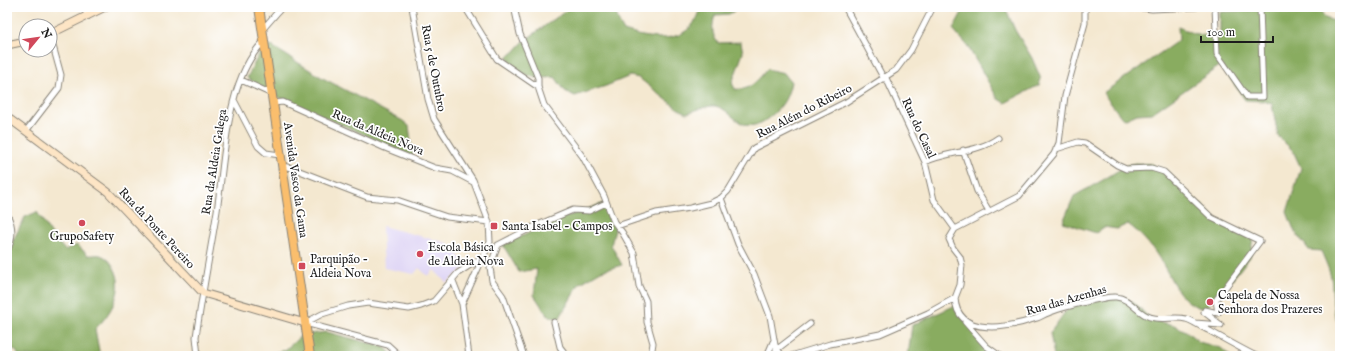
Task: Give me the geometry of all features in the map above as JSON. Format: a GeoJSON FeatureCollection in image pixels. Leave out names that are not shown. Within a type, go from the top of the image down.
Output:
{"type":"FeatureCollection","features":[{"type":"Feature","properties":{"kind":"main road","name":"Avenida Vasco da Gama"},"geometry":{"type":"LineString","coordinates":[[259,7],[310,356]]}},
{"type":"Feature","properties":{"kind":"street"},"geometry":{"type":"LineString","coordinates":[[85,7],[87,17]]}},
{"type":"Feature","properties":{"kind":"street"},"geometry":{"type":"LineString","coordinates":[[58,31],[105,7]]}},
{"type":"Feature","properties":{"kind":"street"},"geometry":{"type":"LineString","coordinates":[[262,30],[282,7]]}},
{"type":"Feature","properties":{"kind":"street","name":"Rua 5 de Outubro"},"geometry":{"type":"LineString","coordinates":[[412,7],[428,99],[434,119],[474,182],[489,222],[490,242],[462,304]]}},
{"type":"Feature","properties":{"kind":"street"},"geometry":{"type":"LineString","coordinates":[[465,7],[497,59],[538,87]]}},
{"type":"Feature","properties":{"kind":"street"},"geometry":{"type":"LineString","coordinates":[[512,7],[515,11],[520,34],[538,78],[538,87],[544,105],[583,157],[606,202],[611,216],[634,253],[639,286],[646,301],[647,322],[653,344],[651,356]]}},
{"type":"Feature","properties":{"kind":"street","name":"Rua do Casal"},"geometry":{"type":"LineString","coordinates":[[845,7],[885,78],[925,162],[934,200],[955,229]]}},
{"type":"Feature","properties":{"kind":"street","name":"Rua Além do Ribeiro"},"geometry":{"type":"LineString","coordinates":[[721,198],[728,191],[754,148],[846,102],[896,70],[910,50],[933,7]]}},
{"type":"Feature","properties":{"kind":"street"},"geometry":{"type":"LineString","coordinates":[[1000,356],[986,346],[960,317],[956,309],[955,298],[960,285],[962,266],[960,257],[952,248],[949,240],[955,229],[1019,196],[1044,168],[1056,149],[1059,143],[1065,96],[1085,23],[1085,7]]}},
{"type":"Feature","properties":{"kind":"street"},"geometry":{"type":"LineString","coordinates":[[1136,7],[1152,9],[1196,7]]}},
{"type":"Feature","properties":{"kind":"street"},"geometry":{"type":"LineString","coordinates":[[1216,7],[1217,54],[1247,97],[1263,97],[1260,7]]}},
{"type":"Feature","properties":{"kind":"street","name":"Rua da Aldeia Galega"},"geometry":{"type":"LineString","coordinates":[[198,356],[196,336],[218,201],[226,137],[234,100],[241,80],[256,49],[264,41]]}},
{"type":"Feature","properties":{"kind":"street"},"geometry":{"type":"LineString","coordinates":[[7,46],[18,43]]}},
{"type":"Feature","properties":{"kind":"street"},"geometry":{"type":"LineString","coordinates":[[26,131],[59,88],[61,75],[56,58]]}},
{"type":"Feature","properties":{"kind":"street"},"geometry":{"type":"LineString","coordinates":[[241,80],[272,94]]}},
{"type":"Feature","properties":{"kind":"street"},"geometry":{"type":"LineString","coordinates":[[234,100],[258,146],[266,153],[280,155]]}},
{"type":"Feature","properties":{"kind":"street","name":"Rua da Aldeia Nova"},"geometry":{"type":"LineString","coordinates":[[273,103],[282,102],[385,148],[434,168],[452,171],[474,182]]}},
{"type":"Feature","properties":{"kind":"street","name":"Rua da Ponte Pereiro"},"geometry":{"type":"LineString","coordinates":[[7,117],[108,192],[203,293]]}},
{"type":"Feature","properties":{"kind":"street"},"geometry":{"type":"LineString","coordinates":[[925,162],[963,150],[978,149],[998,138]]}},
{"type":"Feature","properties":{"kind":"street"},"geometry":{"type":"LineString","coordinates":[[1056,149],[1078,142],[1084,143],[1117,165],[1126,169],[1151,168],[1164,172],[1212,218],[1260,241],[1216,300],[1218,313],[1205,310],[1204,312],[1221,325],[1195,324]]}},
{"type":"Feature","properties":{"kind":"street"},"geometry":{"type":"LineString","coordinates":[[963,150],[977,191],[989,211]]}},
{"type":"Feature","properties":{"kind":"street"},"geometry":{"type":"LineString","coordinates":[[282,166],[292,168],[367,197],[397,200],[447,217],[489,222]]}},
{"type":"Feature","properties":{"kind":"street"},"geometry":{"type":"LineString","coordinates":[[617,226],[656,213],[697,206],[721,198],[738,244],[754,274],[762,294],[770,316],[776,350],[782,356]]}},
{"type":"Feature","properties":{"kind":"street"},"geometry":{"type":"LineString","coordinates":[[524,356],[503,296],[492,281],[490,267],[498,245],[533,227],[573,210],[589,211],[606,202]]}},
{"type":"Feature","properties":{"kind":"street"},"geometry":{"type":"LineString","coordinates":[[7,215],[11,222],[12,233],[7,252]]}},
{"type":"Feature","properties":{"kind":"street"},"geometry":{"type":"LineString","coordinates":[[490,242],[498,245]]}},
{"type":"Feature","properties":{"kind":"street"},"geometry":{"type":"LineString","coordinates":[[305,323],[328,312],[348,306],[368,303],[409,309],[434,301],[458,273],[484,257]]}},
{"type":"Feature","properties":{"kind":"street"},"geometry":{"type":"LineString","coordinates":[[453,280],[462,304],[469,356]]}},
{"type":"Feature","properties":{"kind":"street"},"geometry":{"type":"LineString","coordinates":[[203,293],[305,323],[388,345],[400,356]]}},
{"type":"Feature","properties":{"kind":"street","name":"Rua das Azenhas"},"geometry":{"type":"LineString","coordinates":[[960,317],[970,323],[986,327],[1006,326],[1039,318],[1048,312],[1114,297],[1128,301],[1140,312],[1149,317],[1167,320],[1186,319],[1256,356]]}},
{"type":"Feature","properties":{"kind":"street"},"geometry":{"type":"LineString","coordinates":[[791,356],[830,344],[880,334],[928,313],[955,298]]}},
{"type":"Feature","properties":{"kind":"street"},"geometry":{"type":"LineString","coordinates":[[554,322],[560,347],[567,356]]}},
{"type":"Feature","properties":{"kind":"street"},"geometry":{"type":"LineString","coordinates":[[776,350],[810,324]]}},
{"type":"Feature","properties":{"kind":"street"},"geometry":{"type":"LineString","coordinates":[[767,356],[772,348],[774,338]]}},
{"type":"Feature","properties":{"kind":"shaded area","name":"Escola Básica de Aldeia Nova"},"geometry":{"type":"Polygon","coordinates":[[[382,226],[447,243],[467,265],[447,283],[434,270],[428,276],[419,268],[414,274],[384,268],[382,226]]]}},
{"type":"Feature","properties":{"kind":"green space"},"geometry":{"type":"Polygon","coordinates":[[[571,7],[614,7],[624,31],[642,36],[661,38],[679,35],[686,31],[697,18],[700,7],[742,7],[729,14],[715,15],[713,23],[713,33],[718,43],[741,42],[743,53],[732,83],[735,89],[745,88],[753,84],[767,69],[784,73],[791,82],[787,97],[779,109],[771,116],[760,123],[751,126],[737,120],[719,107],[711,106],[687,113],[677,108],[639,78],[630,76],[575,96],[565,91],[555,77],[533,77],[517,69],[507,57],[524,41],[571,7]]]}},
{"type":"Feature","properties":{"kind":"green space"},"geometry":{"type":"Polygon","coordinates":[[[965,7],[1005,7],[1015,30],[1032,58],[1041,79],[1039,85],[1005,103],[998,99],[967,45],[953,29],[965,7]]]}},
{"type":"Feature","properties":{"kind":"green space"},"geometry":{"type":"Polygon","coordinates":[[[1313,7],[1321,11],[1325,18],[1340,23],[1340,327],[1334,312],[1331,278],[1321,251],[1309,250],[1294,230],[1287,212],[1301,168],[1293,151],[1278,136],[1272,104],[1264,101],[1245,100],[1221,65],[1152,113],[1137,114],[1126,119],[1122,118],[1103,93],[1179,40],[1178,27],[1193,33],[1220,39],[1220,12],[1313,7]]]}},
{"type":"Feature","properties":{"kind":"green space"},"geometry":{"type":"Polygon","coordinates":[[[270,45],[321,77],[403,121],[409,126],[413,156],[278,97],[247,78],[261,50],[270,45]]]}},
{"type":"Feature","properties":{"kind":"green space"},"geometry":{"type":"Polygon","coordinates":[[[1135,163],[1152,164],[1159,168],[1202,205],[1218,223],[1253,238],[1250,257],[1219,296],[1204,309],[1195,306],[1182,295],[1152,248],[1141,235],[1128,224],[1117,229],[1104,227],[1096,233],[1063,222],[1074,196],[1127,165],[1135,163]]]}},
{"type":"Feature","properties":{"kind":"green space"},"geometry":{"type":"Polygon","coordinates":[[[604,203],[609,220],[616,226],[611,245],[622,265],[601,271],[579,284],[559,319],[548,316],[534,295],[537,269],[519,272],[503,245],[557,220],[604,203]]]}},
{"type":"Feature","properties":{"kind":"green space"},"geometry":{"type":"Polygon","coordinates":[[[37,212],[54,238],[65,250],[77,245],[88,255],[99,255],[105,257],[114,268],[118,284],[115,301],[101,323],[95,329],[100,356],[19,356],[16,351],[7,346],[7,298],[9,294],[7,285],[7,252],[25,217],[37,212]]]}},
{"type":"Feature","properties":{"kind":"green space"},"geometry":{"type":"Polygon","coordinates":[[[1099,295],[1118,296],[1129,300],[1138,306],[1146,315],[1156,321],[1174,325],[1186,331],[1199,342],[1221,348],[1230,356],[1054,356],[1050,333],[1068,308],[1088,298],[1099,295]]]}},
{"type":"Feature","properties":{"kind":"green space"},"geometry":{"type":"Polygon","coordinates":[[[956,305],[985,346],[997,356],[908,356],[912,325],[956,305]]]}},
{"type":"Feature","properties":{"kind":"green space"},"geometry":{"type":"Polygon","coordinates":[[[327,332],[384,347],[394,356],[261,356],[285,350],[302,335],[327,332]]]}},
{"type":"Feature","properties":{"kind":"place","name":"GrupoSafety"},"geometry":{"type":"Point","coordinates":[82,223]}},
{"type":"Feature","properties":{"kind":"place","name":"Santa Isabel - Campos"},"geometry":{"type":"Point","coordinates":[494,226]}},
{"type":"Feature","properties":{"kind":"place","name":"Escola Básica de Aldeia Nova"},"geometry":{"type":"Point","coordinates":[420,254]}},
{"type":"Feature","properties":{"kind":"place","name":"Parquipão - Aldeia Nova"},"geometry":{"type":"Point","coordinates":[302,266]}},
{"type":"Feature","properties":{"kind":"place","name":"Capela de Nossa Senhora dos Prazeres"},"geometry":{"type":"Point","coordinates":[1210,302]}}]}
